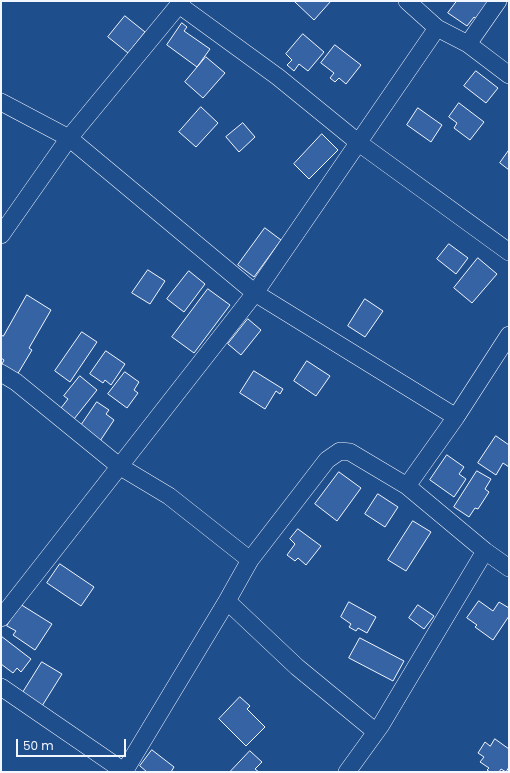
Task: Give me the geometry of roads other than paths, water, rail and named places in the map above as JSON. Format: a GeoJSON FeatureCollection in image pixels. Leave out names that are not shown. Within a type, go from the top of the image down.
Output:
{"type":"FeatureCollection","features":[{"type":"Feature","properties":{"kind":"street"},"geometry":{"type":"LineString","coordinates":[[407,1],[437,28],[468,44],[509,75]]}},
{"type":"Feature","properties":{"kind":"street"},"geometry":{"type":"LineString","coordinates":[[468,44],[498,1]]}},
{"type":"Feature","properties":{"kind":"street"},"geometry":{"type":"LineString","coordinates":[[1,235],[69,138],[180,3],[278,77],[360,143],[509,252]]}},
{"type":"Feature","properties":{"kind":"street"},"geometry":{"type":"LineString","coordinates":[[1,618],[255,293],[360,143],[437,28]]}},
{"type":"Feature","properties":{"kind":"street"},"geometry":{"type":"LineString","coordinates":[[1,102],[69,138],[255,293],[456,417]]}},
{"type":"Feature","properties":{"kind":"street"},"geometry":{"type":"LineString","coordinates":[[406,486],[456,417],[509,335]]}},
{"type":"Feature","properties":{"kind":"street"},"geometry":{"type":"LineString","coordinates":[[1,373],[16,382],[119,466],[168,496],[250,560]]}},
{"type":"Feature","properties":{"kind":"street"},"geometry":{"type":"LineString","coordinates":[[1,687],[124,772],[250,560],[327,460],[340,451],[350,452],[406,486],[485,551],[509,568]]}},
{"type":"Feature","properties":{"kind":"street"},"geometry":{"type":"LineString","coordinates":[[347,772],[376,732],[485,551]]}},
{"type":"Feature","properties":{"kind":"street"},"geometry":{"type":"LineString","coordinates":[[227,601],[297,667],[376,732]]}}]}
